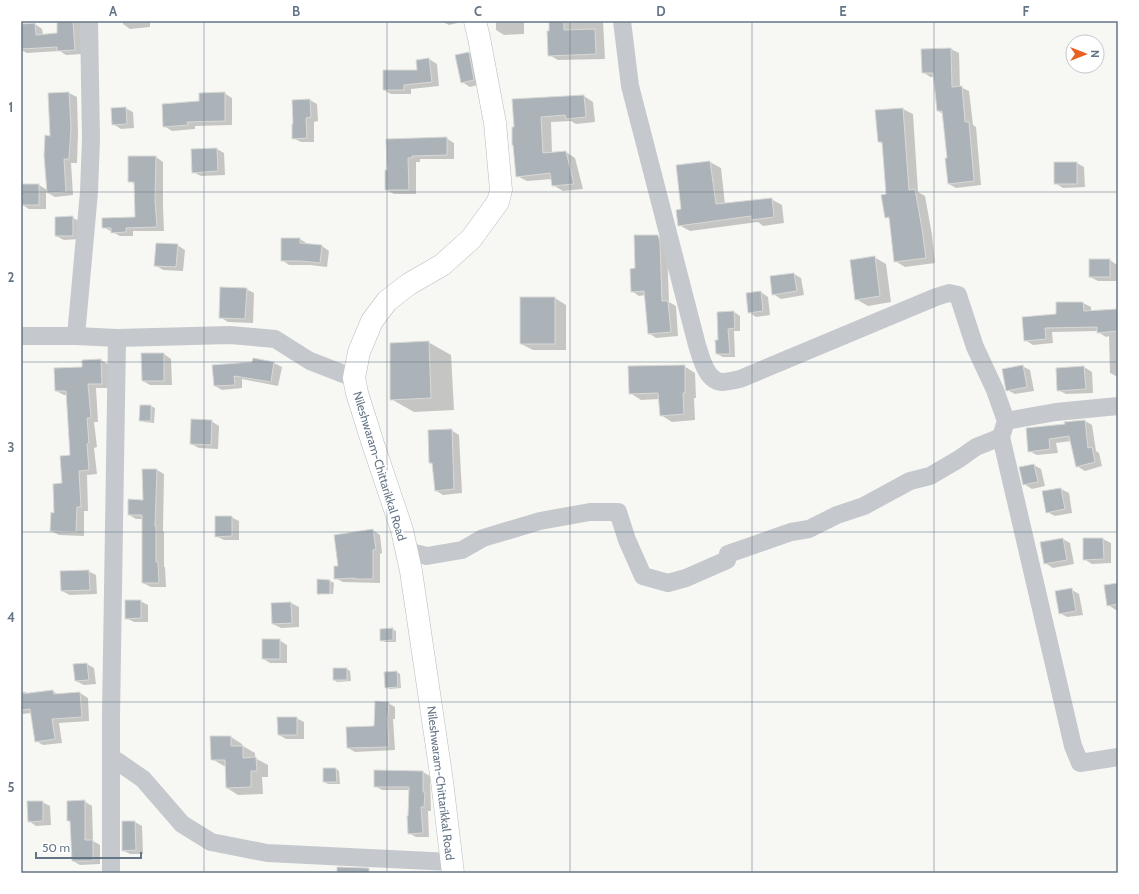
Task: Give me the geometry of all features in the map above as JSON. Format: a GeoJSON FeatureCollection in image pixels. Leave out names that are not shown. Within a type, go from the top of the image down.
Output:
{"type":"FeatureCollection","features":[{"type":"Feature","properties":{"kind":"main road","name":"Nileshwaram-Chittarikkal Road"},"geometry":{"type":"LineString","coordinates":[[452,867],[442,781],[411,571],[402,530],[372,444],[354,378],[359,352],[372,322],[387,301],[409,284],[442,265],[471,239],[498,202],[501,190],[495,122],[475,21]]}},
{"type":"Feature","properties":{"kind":"street"},"geometry":{"type":"LineString","coordinates":[[76,336],[89,192],[91,139],[89,21]]}},
{"type":"Feature","properties":{"kind":"street"},"geometry":{"type":"LineString","coordinates":[[622,21],[630,86],[697,344],[703,362],[710,376],[721,382],[740,379],[929,300],[948,293],[958,295],[974,347],[995,390],[1074,746],[1080,763],[1118,757]]}},
{"type":"Feature","properties":{"kind":"street"},"geometry":{"type":"LineString","coordinates":[[21,336],[117,338],[230,335],[275,339],[310,361],[354,378]]}},
{"type":"Feature","properties":{"kind":"street"},"geometry":{"type":"LineString","coordinates":[[111,873],[111,758],[117,338]]}},
{"type":"Feature","properties":{"kind":"street"},"geometry":{"type":"LineString","coordinates":[[406,551],[427,556],[462,550],[483,538],[540,521],[590,512],[618,512],[627,540],[643,576],[668,583],[686,578],[727,560],[728,554],[791,532],[809,529],[838,515],[864,506],[910,481],[930,476],[959,459],[1003,429],[1056,412],[1118,406]]}},
{"type":"Feature","properties":{"kind":"street"},"geometry":{"type":"LineString","coordinates":[[111,758],[143,780],[182,824],[211,842],[267,853],[452,867]]}},
{"type":"Feature","properties":{"kind":"building"},"geometry":{"type":"Polygon","coordinates":[[[57,21],[73,21],[75,50],[57,51],[57,47],[21,49],[21,24],[35,23],[36,35],[57,33],[57,21]]]}},
{"type":"Feature","properties":{"kind":"building"},"geometry":{"type":"Polygon","coordinates":[[[549,21],[564,21],[564,30],[595,29],[596,54],[548,56],[547,31],[549,31],[549,21]]]}},
{"type":"Feature","properties":{"kind":"building"},"geometry":{"type":"Polygon","coordinates":[[[951,48],[952,87],[962,86],[965,122],[969,122],[974,181],[948,184],[942,111],[937,111],[933,73],[922,73],[921,49],[951,48]]]}},
{"type":"Feature","properties":{"kind":"building"},"geometry":{"type":"Polygon","coordinates":[[[469,52],[474,80],[461,83],[455,55],[469,52]]]}},
{"type":"Feature","properties":{"kind":"building"},"geometry":{"type":"Polygon","coordinates":[[[429,58],[432,82],[404,85],[404,90],[383,90],[383,70],[417,70],[416,60],[429,58]]]}},
{"type":"Feature","properties":{"kind":"building"},"geometry":{"type":"Polygon","coordinates":[[[69,92],[71,128],[69,159],[64,159],[66,192],[47,193],[44,155],[45,135],[50,136],[48,93],[69,92]]]}},
{"type":"Feature","properties":{"kind":"building"},"geometry":{"type":"Polygon","coordinates":[[[225,92],[225,121],[187,122],[188,125],[163,127],[162,104],[199,101],[199,93],[225,92]]]}},
{"type":"Feature","properties":{"kind":"building"},"geometry":{"type":"Polygon","coordinates":[[[584,95],[586,117],[566,119],[565,115],[541,117],[543,153],[566,151],[574,184],[552,186],[550,173],[516,177],[512,145],[512,127],[514,127],[512,99],[584,95]]]}},
{"type":"Feature","properties":{"kind":"building"},"geometry":{"type":"Polygon","coordinates":[[[310,99],[311,117],[306,118],[307,138],[292,139],[292,100],[310,99]]]}},
{"type":"Feature","properties":{"kind":"building"},"geometry":{"type":"Polygon","coordinates":[[[126,107],[127,124],[112,125],[111,108],[126,107]]]}},
{"type":"Feature","properties":{"kind":"building"},"geometry":{"type":"Polygon","coordinates":[[[903,108],[909,190],[915,189],[926,258],[894,262],[889,217],[885,218],[881,195],[886,194],[882,142],[878,142],[875,110],[903,108]]]}},
{"type":"Feature","properties":{"kind":"building"},"geometry":{"type":"Polygon","coordinates":[[[447,137],[447,155],[412,156],[412,158],[408,158],[409,190],[385,190],[385,170],[387,170],[386,139],[447,137]]]}},
{"type":"Feature","properties":{"kind":"building"},"geometry":{"type":"Polygon","coordinates":[[[217,148],[218,171],[192,173],[191,149],[217,148]]]}},
{"type":"Feature","properties":{"kind":"building"},"geometry":{"type":"Polygon","coordinates":[[[128,156],[156,156],[155,201],[157,227],[126,228],[126,232],[111,233],[111,228],[102,228],[102,218],[135,217],[134,182],[128,182],[128,156]]]}},
{"type":"Feature","properties":{"kind":"building"},"geometry":{"type":"Polygon","coordinates":[[[710,161],[716,204],[772,198],[774,217],[751,220],[751,216],[678,226],[676,210],[681,209],[676,165],[710,161]]]}},
{"type":"Feature","properties":{"kind":"building"},"geometry":{"type":"Polygon","coordinates":[[[1054,162],[1077,162],[1077,184],[1054,184],[1054,162]]]}},
{"type":"Feature","properties":{"kind":"building"},"geometry":{"type":"Polygon","coordinates":[[[21,184],[39,184],[39,205],[21,205],[21,184]]]}},
{"type":"Feature","properties":{"kind":"building"},"geometry":{"type":"Polygon","coordinates":[[[73,216],[73,236],[55,236],[55,217],[73,216]]]}},
{"type":"Feature","properties":{"kind":"building"},"geometry":{"type":"Polygon","coordinates":[[[634,235],[658,235],[660,242],[662,301],[668,301],[671,332],[648,334],[644,291],[631,292],[630,269],[635,268],[634,235]]]}},
{"type":"Feature","properties":{"kind":"building"},"geometry":{"type":"Polygon","coordinates":[[[281,238],[300,238],[300,243],[322,245],[320,263],[281,261],[281,238]]]}},
{"type":"Feature","properties":{"kind":"building"},"geometry":{"type":"Polygon","coordinates":[[[156,243],[178,244],[176,267],[154,266],[156,243]]]}},
{"type":"Feature","properties":{"kind":"building"},"geometry":{"type":"Polygon","coordinates":[[[875,256],[880,296],[855,300],[850,260],[875,256]]]}},
{"type":"Feature","properties":{"kind":"building"},"geometry":{"type":"Polygon","coordinates":[[[1089,259],[1110,259],[1110,277],[1089,277],[1089,259]]]}},
{"type":"Feature","properties":{"kind":"building"},"geometry":{"type":"Polygon","coordinates":[[[794,273],[797,291],[772,295],[770,276],[794,273]]]}},
{"type":"Feature","properties":{"kind":"building"},"geometry":{"type":"Polygon","coordinates":[[[220,287],[247,288],[245,319],[219,318],[220,287]]]}},
{"type":"Feature","properties":{"kind":"building"},"geometry":{"type":"Polygon","coordinates":[[[761,291],[763,311],[748,313],[746,293],[761,291]]]}},
{"type":"Feature","properties":{"kind":"building"},"geometry":{"type":"Polygon","coordinates":[[[520,297],[555,297],[555,344],[520,344],[520,297]]]}},
{"type":"Feature","properties":{"kind":"building"},"geometry":{"type":"Polygon","coordinates":[[[1056,302],[1083,302],[1084,311],[1118,309],[1118,331],[1097,333],[1097,327],[1045,328],[1046,339],[1024,341],[1022,317],[1056,314],[1056,302]]]}},
{"type":"Feature","properties":{"kind":"building"},"geometry":{"type":"Polygon","coordinates":[[[734,311],[735,328],[728,329],[730,354],[716,354],[715,340],[718,340],[717,312],[734,311]]]}},
{"type":"Feature","properties":{"kind":"building"},"geometry":{"type":"Polygon","coordinates":[[[429,341],[431,398],[390,400],[390,343],[429,341]]]}},
{"type":"Feature","properties":{"kind":"building"},"geometry":{"type":"Polygon","coordinates":[[[141,353],[164,353],[164,381],[142,381],[141,353]]]}},
{"type":"Feature","properties":{"kind":"building"},"geometry":{"type":"Polygon","coordinates":[[[253,358],[274,362],[271,382],[234,376],[235,385],[214,386],[212,365],[252,362],[253,358]]]}},
{"type":"Feature","properties":{"kind":"building"},"geometry":{"type":"Polygon","coordinates":[[[101,359],[102,384],[88,384],[91,418],[87,418],[89,470],[79,471],[81,507],[77,507],[76,532],[50,531],[51,512],[54,513],[53,484],[62,483],[60,456],[70,455],[66,391],[55,391],[54,368],[82,367],[82,360],[101,359]]]}},
{"type":"Feature","properties":{"kind":"building"},"geometry":{"type":"Polygon","coordinates":[[[685,365],[685,393],[683,393],[684,414],[660,416],[658,393],[629,394],[628,366],[685,365]]]}},
{"type":"Feature","properties":{"kind":"building"},"geometry":{"type":"Polygon","coordinates":[[[1023,365],[1027,387],[1006,391],[1002,369],[1023,365]]]}},
{"type":"Feature","properties":{"kind":"building"},"geometry":{"type":"Polygon","coordinates":[[[1084,366],[1086,389],[1057,391],[1056,368],[1084,366]]]}},
{"type":"Feature","properties":{"kind":"building"},"geometry":{"type":"Polygon","coordinates":[[[140,405],[151,405],[151,421],[139,421],[140,405]]]}},
{"type":"Feature","properties":{"kind":"building"},"geometry":{"type":"Polygon","coordinates":[[[191,419],[212,420],[211,445],[190,444],[191,419]]]}},
{"type":"Feature","properties":{"kind":"building"},"geometry":{"type":"Polygon","coordinates":[[[1085,420],[1088,448],[1092,447],[1095,462],[1076,467],[1069,436],[1049,439],[1050,449],[1028,452],[1026,428],[1065,424],[1064,422],[1085,420]]]}},
{"type":"Feature","properties":{"kind":"building"},"geometry":{"type":"Polygon","coordinates":[[[452,429],[454,489],[435,491],[432,463],[429,463],[428,430],[452,429]]]}},
{"type":"Feature","properties":{"kind":"building"},"geometry":{"type":"Polygon","coordinates":[[[1034,464],[1038,482],[1023,485],[1019,467],[1034,464]]]}},
{"type":"Feature","properties":{"kind":"building"},"geometry":{"type":"Polygon","coordinates":[[[142,469],[157,469],[155,526],[156,562],[158,562],[159,583],[142,583],[142,515],[128,515],[128,499],[143,500],[142,469]]]}},
{"type":"Feature","properties":{"kind":"building"},"geometry":{"type":"Polygon","coordinates":[[[1061,488],[1065,509],[1046,513],[1042,491],[1061,488]]]}},
{"type":"Feature","properties":{"kind":"building"},"geometry":{"type":"Polygon","coordinates":[[[215,516],[232,516],[232,536],[215,537],[215,516]]]}},
{"type":"Feature","properties":{"kind":"building"},"geometry":{"type":"Polygon","coordinates":[[[373,529],[376,549],[373,550],[373,579],[334,579],[334,566],[338,566],[334,535],[373,529]]]}},
{"type":"Feature","properties":{"kind":"building"},"geometry":{"type":"Polygon","coordinates":[[[1063,538],[1067,560],[1044,564],[1040,542],[1063,538]]]}},
{"type":"Feature","properties":{"kind":"building"},"geometry":{"type":"Polygon","coordinates":[[[1083,538],[1103,538],[1104,559],[1083,560],[1083,538]]]}},
{"type":"Feature","properties":{"kind":"building"},"geometry":{"type":"Polygon","coordinates":[[[89,570],[90,590],[61,591],[60,571],[89,570]]]}},
{"type":"Feature","properties":{"kind":"building"},"geometry":{"type":"Polygon","coordinates":[[[317,579],[330,580],[330,594],[317,594],[317,579]]]}},
{"type":"Feature","properties":{"kind":"building"},"geometry":{"type":"Polygon","coordinates":[[[1118,583],[1118,604],[1107,606],[1104,585],[1118,583]]]}},
{"type":"Feature","properties":{"kind":"building"},"geometry":{"type":"Polygon","coordinates":[[[1072,588],[1076,611],[1059,614],[1055,591],[1072,588]]]}},
{"type":"Feature","properties":{"kind":"building"},"geometry":{"type":"Polygon","coordinates":[[[125,600],[141,600],[141,618],[125,619],[125,600]]]}},
{"type":"Feature","properties":{"kind":"building"},"geometry":{"type":"Polygon","coordinates":[[[291,602],[292,623],[272,624],[271,603],[291,602]]]}},
{"type":"Feature","properties":{"kind":"building"},"geometry":{"type":"Polygon","coordinates":[[[393,628],[393,640],[380,641],[380,629],[393,628]]]}},
{"type":"Feature","properties":{"kind":"building"},"geometry":{"type":"Polygon","coordinates":[[[262,639],[280,639],[280,659],[262,659],[262,639]]]}},
{"type":"Feature","properties":{"kind":"building"},"geometry":{"type":"Polygon","coordinates":[[[87,663],[89,680],[75,681],[73,664],[87,663]]]}},
{"type":"Feature","properties":{"kind":"building"},"geometry":{"type":"Polygon","coordinates":[[[333,668],[347,668],[347,680],[333,680],[333,668]]]}},
{"type":"Feature","properties":{"kind":"building"},"geometry":{"type":"Polygon","coordinates":[[[397,671],[398,687],[385,688],[384,672],[397,671]]]}},
{"type":"Feature","properties":{"kind":"building"},"geometry":{"type":"Polygon","coordinates":[[[53,690],[54,694],[80,692],[82,717],[52,719],[55,739],[35,742],[30,709],[21,710],[21,694],[53,690]]]}},
{"type":"Feature","properties":{"kind":"building"},"geometry":{"type":"Polygon","coordinates":[[[375,701],[389,702],[387,716],[389,747],[347,748],[346,727],[374,726],[375,701]]]}},
{"type":"Feature","properties":{"kind":"building"},"geometry":{"type":"Polygon","coordinates":[[[277,717],[297,717],[297,735],[278,735],[277,717]]]}},
{"type":"Feature","properties":{"kind":"building"},"geometry":{"type":"Polygon","coordinates":[[[210,736],[231,736],[231,746],[243,746],[243,758],[256,757],[257,771],[251,771],[251,787],[226,788],[225,760],[211,760],[210,736]]]}},
{"type":"Feature","properties":{"kind":"building"},"geometry":{"type":"Polygon","coordinates":[[[323,768],[336,768],[337,782],[323,782],[323,768]]]}},
{"type":"Feature","properties":{"kind":"building"},"geometry":{"type":"Polygon","coordinates":[[[374,770],[423,771],[423,792],[425,792],[424,807],[421,807],[423,833],[408,834],[407,816],[409,787],[374,787],[374,770]]]}},
{"type":"Feature","properties":{"kind":"building"},"geometry":{"type":"Polygon","coordinates":[[[85,800],[85,840],[93,840],[93,861],[72,861],[70,821],[67,821],[67,801],[85,800]]]}},
{"type":"Feature","properties":{"kind":"building"},"geometry":{"type":"Polygon","coordinates":[[[27,801],[43,801],[43,821],[28,822],[27,801]]]}},
{"type":"Feature","properties":{"kind":"building"},"geometry":{"type":"Polygon","coordinates":[[[122,821],[135,821],[136,850],[122,851],[122,821]]]}},
{"type":"Feature","properties":{"kind":"building"},"geometry":{"type":"Polygon","coordinates":[[[337,867],[369,868],[369,873],[337,873],[337,867]]]}}]}
